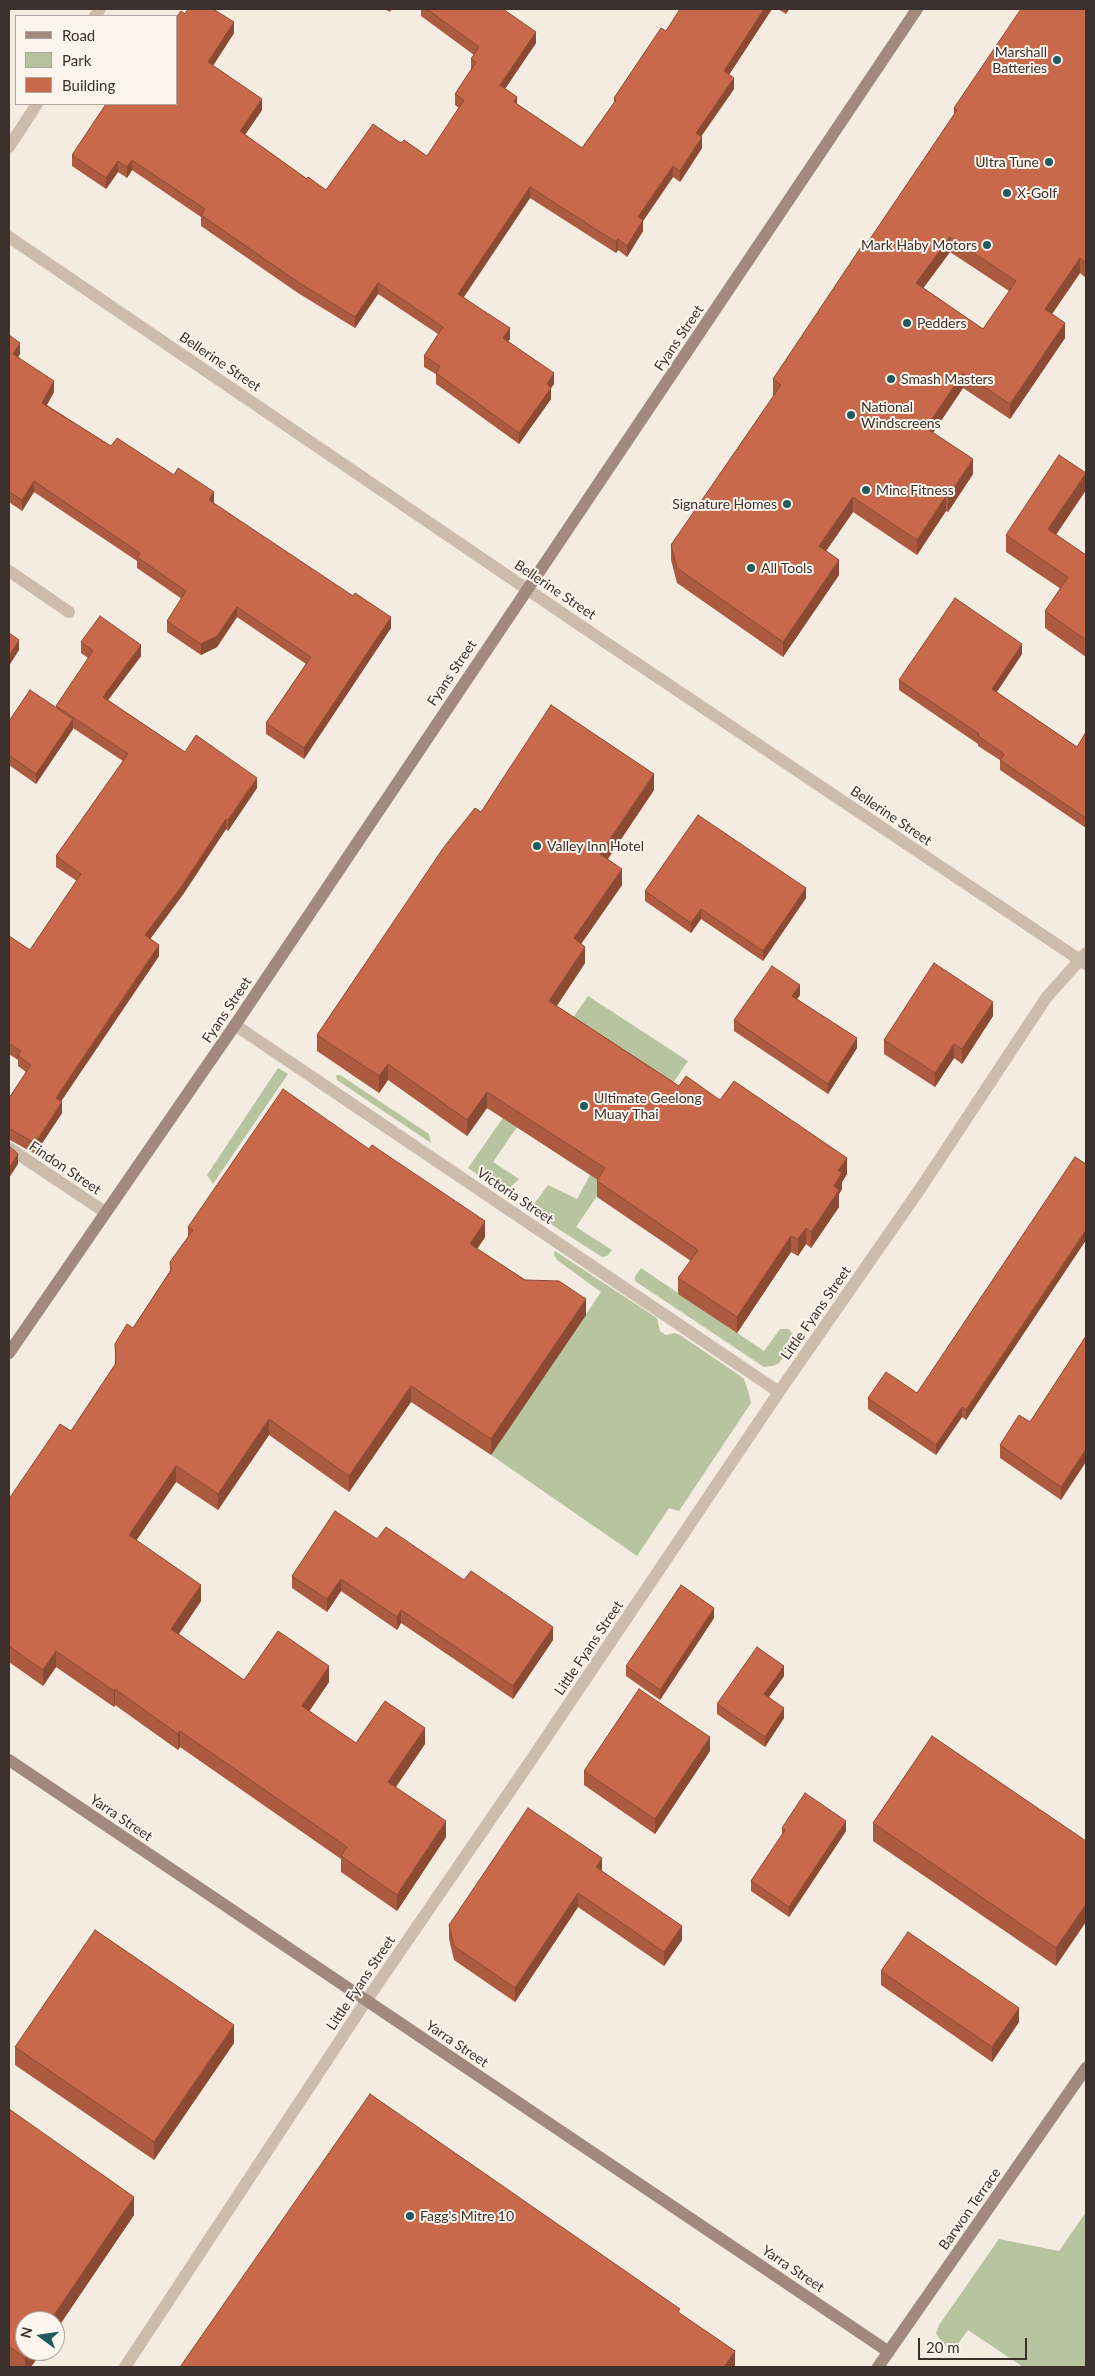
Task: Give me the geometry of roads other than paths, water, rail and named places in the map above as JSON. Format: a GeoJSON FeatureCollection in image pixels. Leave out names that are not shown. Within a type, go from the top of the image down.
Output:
{"type":"FeatureCollection","features":[{"type":"Feature","properties":{"kind":"main road","name":"Fyans Street"},"geometry":{"type":"LineString","coordinates":[[9,1353],[104,1212],[235,1025],[918,9]]}},
{"type":"Feature","properties":{"kind":"main road","name":"Yarra Street"},"geometry":{"type":"LineString","coordinates":[[9,1760],[889,2352]]}},
{"type":"Feature","properties":{"kind":"main road","name":"Barwon Terrace"},"geometry":{"type":"LineString","coordinates":[[878,2367],[1086,2068]]}},
{"type":"Feature","properties":{"kind":"street"},"geometry":{"type":"LineString","coordinates":[[9,147],[36,105]]}},
{"type":"Feature","properties":{"kind":"street","name":"Bellerine Street"},"geometry":{"type":"LineString","coordinates":[[9,237],[527,589],[1084,959]]}},
{"type":"Feature","properties":{"kind":"street"},"geometry":{"type":"LineString","coordinates":[[9,571],[69,612]]}},
{"type":"Feature","properties":{"kind":"street","name":"Little Fyans Street"},"geometry":{"type":"LineString","coordinates":[[125,2367],[366,2001],[527,1767],[779,1392],[920,1189],[1046,998],[1084,959]]}},
{"type":"Feature","properties":{"kind":"street","name":"Victoria Street"},"geometry":{"type":"LineString","coordinates":[[235,1025],[779,1392]]}},
{"type":"Feature","properties":{"kind":"street","name":"Findon Street"},"geometry":{"type":"LineString","coordinates":[[9,1148],[104,1212]]}},
{"type":"Feature","properties":{"kind":"place","name":"Marshall Batteries"},"geometry":{"type":"Point","coordinates":[1057,60]}},
{"type":"Feature","properties":{"kind":"place","name":"Ultra Tune"},"geometry":{"type":"Point","coordinates":[1049,162]}},
{"type":"Feature","properties":{"kind":"place","name":"X-Golf"},"geometry":{"type":"Point","coordinates":[1007,193]}},
{"type":"Feature","properties":{"kind":"place","name":"Mark Haby Motors"},"geometry":{"type":"Point","coordinates":[987,245]}},
{"type":"Feature","properties":{"kind":"place","name":"Pedders"},"geometry":{"type":"Point","coordinates":[907,323]}},
{"type":"Feature","properties":{"kind":"place","name":"Smash Masters"},"geometry":{"type":"Point","coordinates":[891,379]}},
{"type":"Feature","properties":{"kind":"place","name":"National Windscreens"},"geometry":{"type":"Point","coordinates":[851,415]}},
{"type":"Feature","properties":{"kind":"place","name":"Minc Fitness"},"geometry":{"type":"Point","coordinates":[866,490]}},
{"type":"Feature","properties":{"kind":"place","name":"Signature Homes"},"geometry":{"type":"Point","coordinates":[787,504]}},
{"type":"Feature","properties":{"kind":"place","name":"All Tools"},"geometry":{"type":"Point","coordinates":[751,568]}},
{"type":"Feature","properties":{"kind":"place","name":"Valley Inn Hotel"},"geometry":{"type":"Point","coordinates":[537,846]}},
{"type":"Feature","properties":{"kind":"place","name":"Ultimate Geelong Muay Thai"},"geometry":{"type":"Point","coordinates":[584,1106]}},
{"type":"Feature","properties":{"kind":"place","name":"Fagg's Mitre 10"},"geometry":{"type":"Point","coordinates":[410,2216]}}]}
